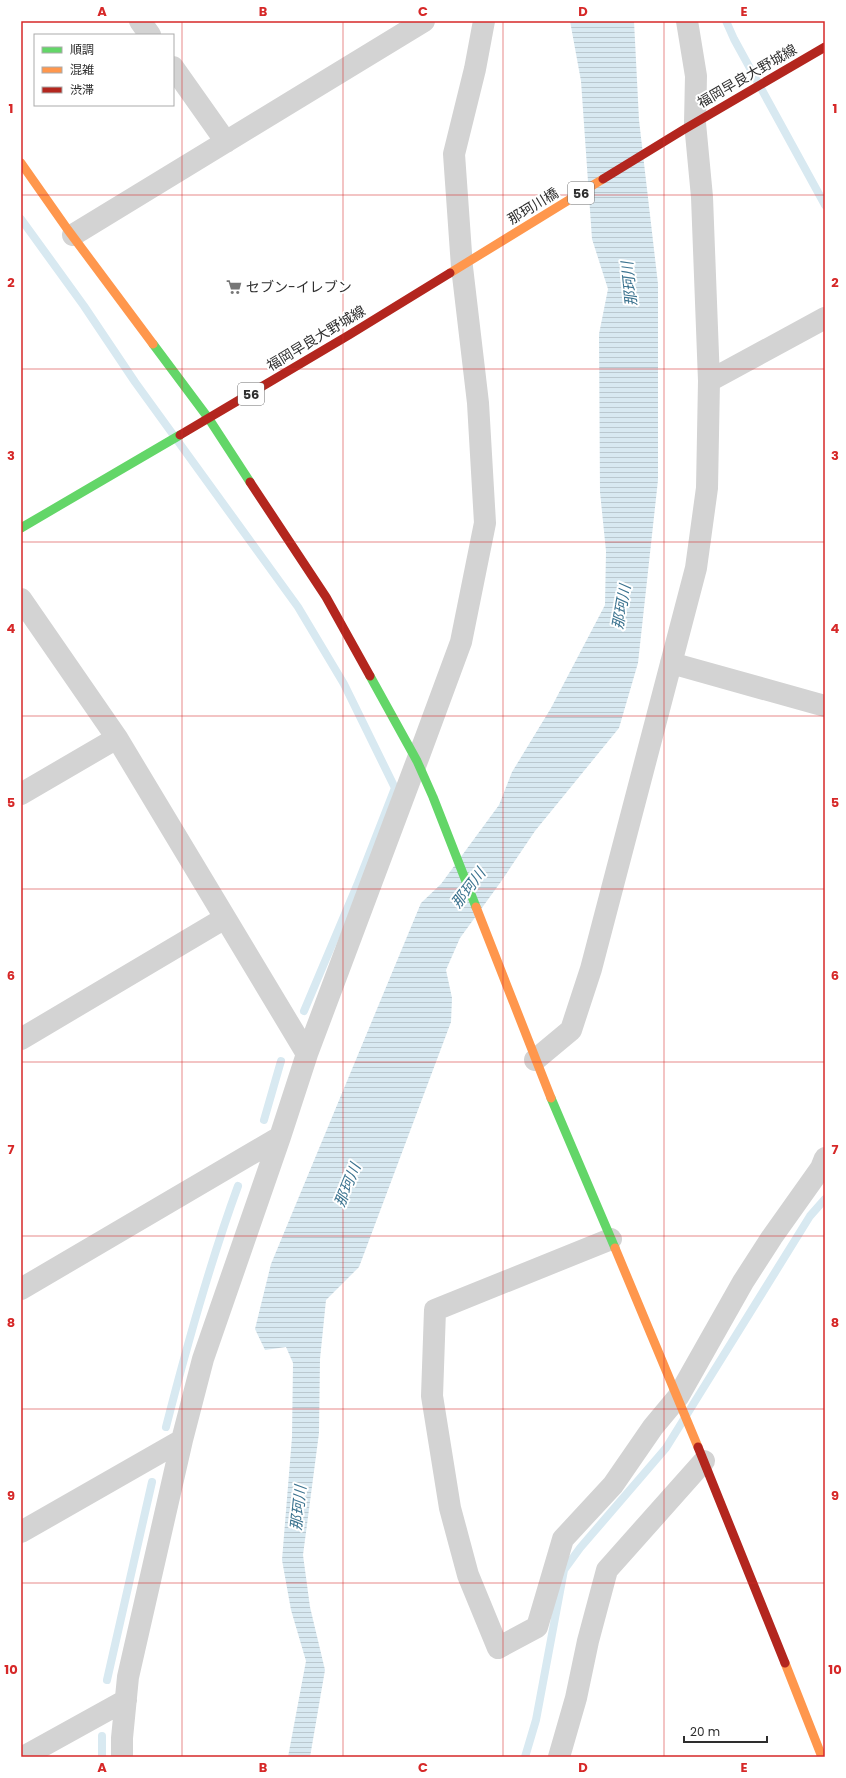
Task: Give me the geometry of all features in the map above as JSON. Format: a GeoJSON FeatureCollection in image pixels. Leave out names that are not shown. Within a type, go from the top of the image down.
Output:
{"type":"FeatureCollection","features":[{"type":"Feature","properties":{"kind":"street"},"geometry":{"type":"LineString","coordinates":[[140,21],[149,34]]}},
{"type":"Feature","properties":{"kind":"street"},"geometry":{"type":"LineString","coordinates":[[73,236],[424,21]]}},
{"type":"Feature","properties":{"kind":"street"},"geometry":{"type":"LineString","coordinates":[[122,1757],[122,1738],[128,1677],[182,1440],[203,1359],[280,1137],[307,1054],[460,642],[485,523],[470,261],[454,154],[475,69],[484,21]]}},
{"type":"Feature","properties":{"kind":"street"},"geometry":{"type":"LineString","coordinates":[[535,1060],[571,1030],[591,969],[696,568],[707,488],[709,381],[702,197],[689,126],[696,76],[687,21]]}},
{"type":"Feature","properties":{"kind":"street","name":"福岡早良大野城線"},"geometry":{"type":"LineString","coordinates":[[689,126],[825,47]]}},
{"type":"Feature","properties":{"kind":"street"},"geometry":{"type":"LineString","coordinates":[[174,68],[226,142]]}},
{"type":"Feature","properties":{"kind":"street","name":"那珂川橋"},"geometry":{"type":"LineString","coordinates":[[470,261],[689,126]]}},
{"type":"Feature","properties":{"kind":"street"},"geometry":{"type":"LineString","coordinates":[[21,163],[73,236],[209,419],[326,597],[417,761],[433,797],[526,1033],[535,1060],[679,1398],[822,1757]]}},
{"type":"Feature","properties":{"kind":"street","name":"福岡早良大野城線"},"geometry":{"type":"LineString","coordinates":[[21,528],[209,419],[470,261]]}},
{"type":"Feature","properties":{"kind":"street"},"geometry":{"type":"LineString","coordinates":[[709,381],[825,318]]}},
{"type":"Feature","properties":{"kind":"street"},"geometry":{"type":"LineString","coordinates":[[21,599],[116,738],[307,1054]]}},
{"type":"Feature","properties":{"kind":"street"},"geometry":{"type":"LineString","coordinates":[[670,663],[825,706]]}},
{"type":"Feature","properties":{"kind":"street"},"geometry":{"type":"LineString","coordinates":[[21,794],[116,738]]}},
{"type":"Feature","properties":{"kind":"street"},"geometry":{"type":"LineString","coordinates":[[21,1039],[225,918]]}},
{"type":"Feature","properties":{"kind":"street"},"geometry":{"type":"LineString","coordinates":[[21,1289],[280,1137]]}},
{"type":"Feature","properties":{"kind":"street"},"geometry":{"type":"LineString","coordinates":[[611,1239],[435,1310],[432,1396],[450,1508],[468,1575],[498,1648],[537,1627],[563,1539],[613,1485],[653,1427],[679,1398],[742,1282],[772,1237],[822,1168],[825,1158]]}},
{"type":"Feature","properties":{"kind":"street"},"geometry":{"type":"LineString","coordinates":[[21,1532],[182,1440]]}},
{"type":"Feature","properties":{"kind":"street"},"geometry":{"type":"LineString","coordinates":[[559,1757],[576,1698],[588,1641],[607,1570],[704,1461]]}},
{"type":"Feature","properties":{"kind":"street"},"geometry":{"type":"LineString","coordinates":[[23,1757],[126,1700]]}},
{"type":"Feature","properties":{"kind":"water","name":"那珂川"},"geometry":{"type":"Polygon","coordinates":[[[570,21],[634,21],[639,120],[658,284],[658,480],[638,663],[619,728],[535,831],[460,938],[446,970],[452,998],[451,1022],[359,1267],[326,1300],[320,1359],[319,1433],[303,1555],[310,1607],[325,1670],[310,1757],[288,1757],[306,1661],[291,1610],[282,1560],[292,1437],[293,1363],[286,1347],[265,1350],[255,1329],[271,1264],[421,903],[441,884],[499,805],[512,772],[551,708],[605,605],[606,551],[600,492],[599,334],[608,289],[592,239],[581,81],[570,21]]]}},
{"type":"Feature","properties":{"kind":"waterway"},"geometry":{"type":"LineString","coordinates":[[726,21],[734,39],[825,205]]}},
{"type":"Feature","properties":{"kind":"waterway"},"geometry":{"type":"LineString","coordinates":[[21,219],[84,306],[135,382],[298,607],[344,684],[395,788],[358,883],[304,1011]]}},
{"type":"Feature","properties":{"kind":"waterway"},"geometry":{"type":"LineString","coordinates":[[264,1120],[281,1061]]}},
{"type":"Feature","properties":{"kind":"waterway"},"geometry":{"type":"LineString","coordinates":[[166,1427],[199,1305],[217,1245],[238,1186]]}},
{"type":"Feature","properties":{"kind":"waterway"},"geometry":{"type":"LineString","coordinates":[[525,1757],[536,1720],[564,1570],[580,1548],[666,1448],[810,1216],[825,1199]]}},
{"type":"Feature","properties":{"kind":"waterway"},"geometry":{"type":"LineString","coordinates":[[107,1680],[152,1482]]}},
{"type":"Feature","properties":{"kind":"waterway"},"geometry":{"type":"LineString","coordinates":[[102,1736],[102,1757]]}},
{"type":"Feature","properties":{"kind":"traffic: fast"},"geometry":{"type":"LineString","coordinates":[[153,344],[209,419],[250,482]]}},
{"type":"Feature","properties":{"kind":"traffic: fast"},"geometry":{"type":"LineString","coordinates":[[21,528],[180,435]]}},
{"type":"Feature","properties":{"kind":"traffic: fast"},"geometry":{"type":"LineString","coordinates":[[370,676],[417,761],[433,797],[476,907]]}},
{"type":"Feature","properties":{"kind":"traffic: fast"},"geometry":{"type":"LineString","coordinates":[[551,1098],[615,1248]]}},
{"type":"Feature","properties":{"kind":"traffic: slow"},"geometry":{"type":"LineString","coordinates":[[21,163],[68,230],[153,344]]}},
{"type":"Feature","properties":{"kind":"traffic: slow"},"geometry":{"type":"LineString","coordinates":[[450,273],[603,179]]}},
{"type":"Feature","properties":{"kind":"traffic: slow"},"geometry":{"type":"LineString","coordinates":[[476,907],[551,1098]]}},
{"type":"Feature","properties":{"kind":"traffic: slow"},"geometry":{"type":"LineString","coordinates":[[615,1248],[698,1447]]}},
{"type":"Feature","properties":{"kind":"traffic: slow"},"geometry":{"type":"LineString","coordinates":[[785,1663],[822,1757]]}},
{"type":"Feature","properties":{"kind":"traffic: jam"},"geometry":{"type":"LineString","coordinates":[[603,179],[683,130],[825,47]]}},
{"type":"Feature","properties":{"kind":"traffic: jam"},"geometry":{"type":"LineString","coordinates":[[180,435],[349,335],[450,273]]}},
{"type":"Feature","properties":{"kind":"traffic: jam"},"geometry":{"type":"LineString","coordinates":[[250,482],[326,597],[370,676]]}},
{"type":"Feature","properties":{"kind":"traffic: jam"},"geometry":{"type":"LineString","coordinates":[[698,1447],[785,1663]]}},
{"type":"Feature","properties":{"kind":"place","name":"セブン-イレブン"},"geometry":{"type":"Point","coordinates":[234,287]}}]}
